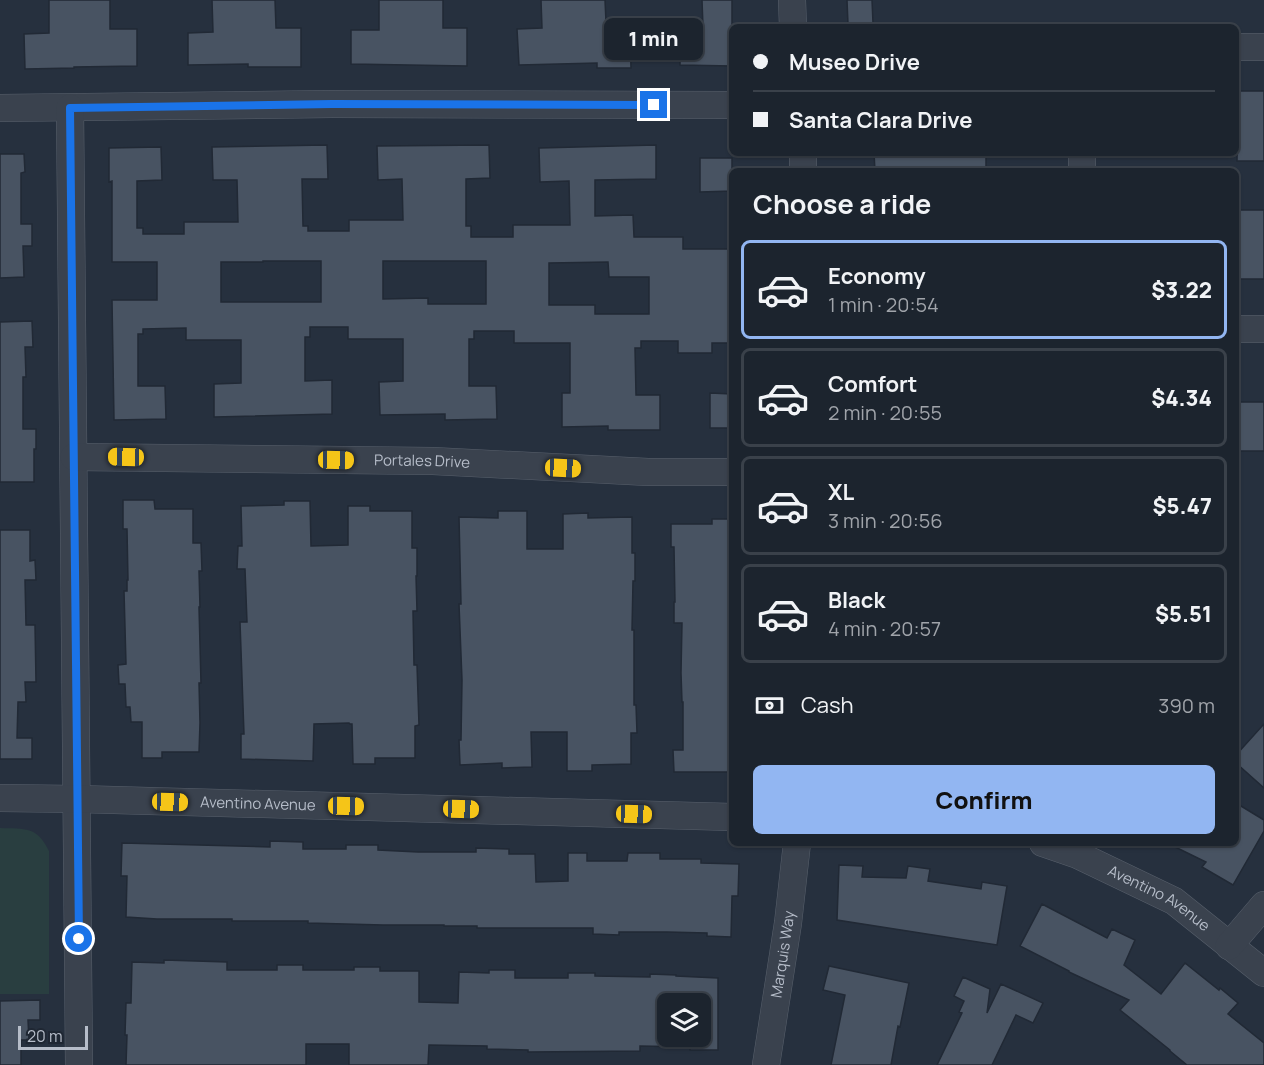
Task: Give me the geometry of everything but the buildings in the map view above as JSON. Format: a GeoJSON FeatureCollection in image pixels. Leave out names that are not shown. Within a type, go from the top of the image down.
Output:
{"type":"FeatureCollection","features":[{"type":"Feature","properties":{"kind":"street"},"geometry":{"type":"LineString","coordinates":[[792,0],[793,24]]}},
{"type":"Feature","properties":{"kind":"street"},"geometry":{"type":"LineString","coordinates":[[1239,47],[1264,47]]}},
{"type":"Feature","properties":{"kind":"street"},"geometry":{"type":"LineString","coordinates":[[0,108],[332,104],[729,105]]}},
{"type":"Feature","properties":{"kind":"street"},"geometry":{"type":"LineString","coordinates":[[70,108],[79,1065]]}},
{"type":"Feature","properties":{"kind":"street"},"geometry":{"type":"LineString","coordinates":[[1239,329],[1264,329]]}},
{"type":"Feature","properties":{"kind":"street","name":"Portales Drive"},"geometry":{"type":"LineString","coordinates":[[74,457],[433,461],[648,472],[729,472]]}},
{"type":"Feature","properties":{"kind":"street","name":"Aventino Avenue"},"geometry":{"type":"LineString","coordinates":[[0,798],[729,817]]}},
{"type":"Feature","properties":{"kind":"street","name":"Marquis Way"},"geometry":{"type":"LineString","coordinates":[[766,1065],[788,923],[797,846]]}},
{"type":"Feature","properties":{"kind":"street","name":"Aventino Avenue"},"geometry":{"type":"LineString","coordinates":[[1052,846],[1078,855],[1174,901],[1264,974]]}},
{"type":"Feature","properties":{"kind":"street"},"geometry":{"type":"LineString","coordinates":[[1229,946],[1264,905]]}},
{"type":"Feature","properties":{"kind":"green space"},"geometry":{"type":"Polygon","coordinates":[[[0,828],[29,830],[40,837],[49,851],[49,994],[0,994],[0,828]]]}},
{"type":"Feature","properties":{"kind":"route"},"geometry":{"type":"LineString","coordinates":[[79,939],[70,108],[332,104],[654,105]]}}]}
